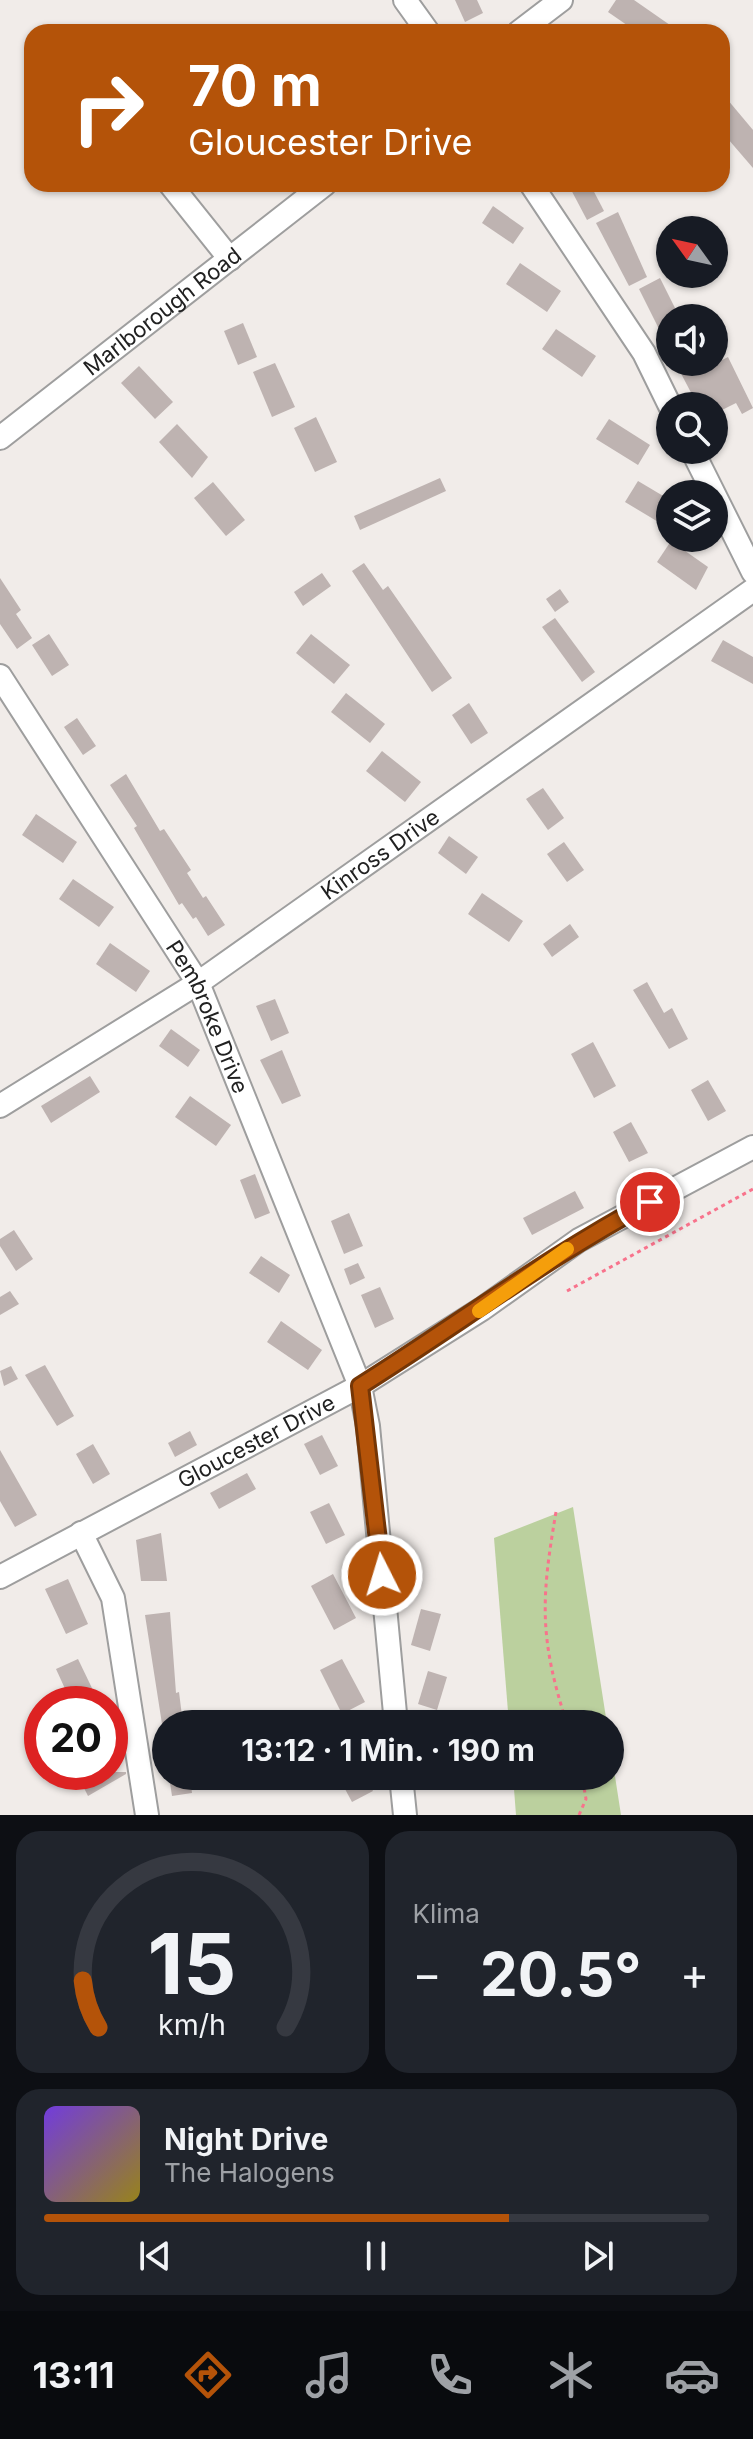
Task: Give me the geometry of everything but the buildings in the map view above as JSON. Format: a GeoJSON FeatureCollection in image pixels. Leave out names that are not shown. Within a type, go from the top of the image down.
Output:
{"type":"FeatureCollection","features":[{"type":"Feature","properties":{"kind":"lane"},"geometry":{"type":"LineString","coordinates":[[405,0],[422,24]]}},
{"type":"Feature","properties":{"kind":"lane"},"geometry":{"type":"LineString","coordinates":[[530,24],[561,0]]}},
{"type":"Feature","properties":{"kind":"lane"},"geometry":{"type":"LineString","coordinates":[[176,192],[230,259]]}},
{"type":"Feature","properties":{"kind":"lane","name":"Marlborough Road"},"geometry":{"type":"LineString","coordinates":[[0,438],[315,192]]}},
{"type":"Feature","properties":{"kind":"lane"},"geometry":{"type":"LineString","coordinates":[[536,192],[644,353],[663,392]]}},
{"type":"Feature","properties":{"kind":"lane"},"geometry":{"type":"LineString","coordinates":[[699,464],[753,572]]}},
{"type":"Feature","properties":{"kind":"lane","name":"Kinross Drive"},"geometry":{"type":"LineString","coordinates":[[0,1106],[198,983],[753,590]]}},
{"type":"Feature","properties":{"kind":"lane","name":"Pembroke Drive"},"geometry":{"type":"LineString","coordinates":[[0,676],[198,983],[360,1386],[368,1426],[395,1710]]}},
{"type":"Feature","properties":{"kind":"lane","name":"Gloucester Drive"},"geometry":{"type":"LineString","coordinates":[[0,1577],[360,1386],[482,1309],[579,1240],[753,1147]]}},
{"type":"Feature","properties":{"kind":"lane"},"geometry":{"type":"LineString","coordinates":[[81,1533],[113,1598],[147,1815]]}},
{"type":"Feature","properties":{"kind":"lane"},"geometry":{"type":"LineString","coordinates":[[402,1790],[405,1815]]}},
{"type":"Feature","properties":{"kind":"path"},"geometry":{"type":"LineString","coordinates":[[567,1291],[753,1189]]}},
{"type":"Feature","properties":{"kind":"path"},"geometry":{"type":"LineString","coordinates":[[556,1512],[543,1584],[543,1636],[563,1710]]}},
{"type":"Feature","properties":{"kind":"path"},"geometry":{"type":"LineString","coordinates":[[579,1815],[586,1799],[584,1790]]}},
{"type":"Feature","properties":{"kind":"green space"},"geometry":{"type":"Polygon","coordinates":[[[573,1507],[605,1710],[508,1710],[494,1538],[573,1507]]]}},
{"type":"Feature","properties":{"kind":"green space"},"geometry":{"type":"Polygon","coordinates":[[[514,1790],[617,1790],[621,1815],[516,1815],[514,1790]]]}},
{"type":"Feature","properties":{"kind":"slow traffic"},"geometry":{"type":"LineString","coordinates":[[479,1311],[567,1249]]}},
{"type":"Feature","properties":{"kind":"route"},"geometry":{"type":"LineString","coordinates":[[382,1575],[368,1426],[360,1386],[482,1309],[579,1240],[650,1202]]}}]}
